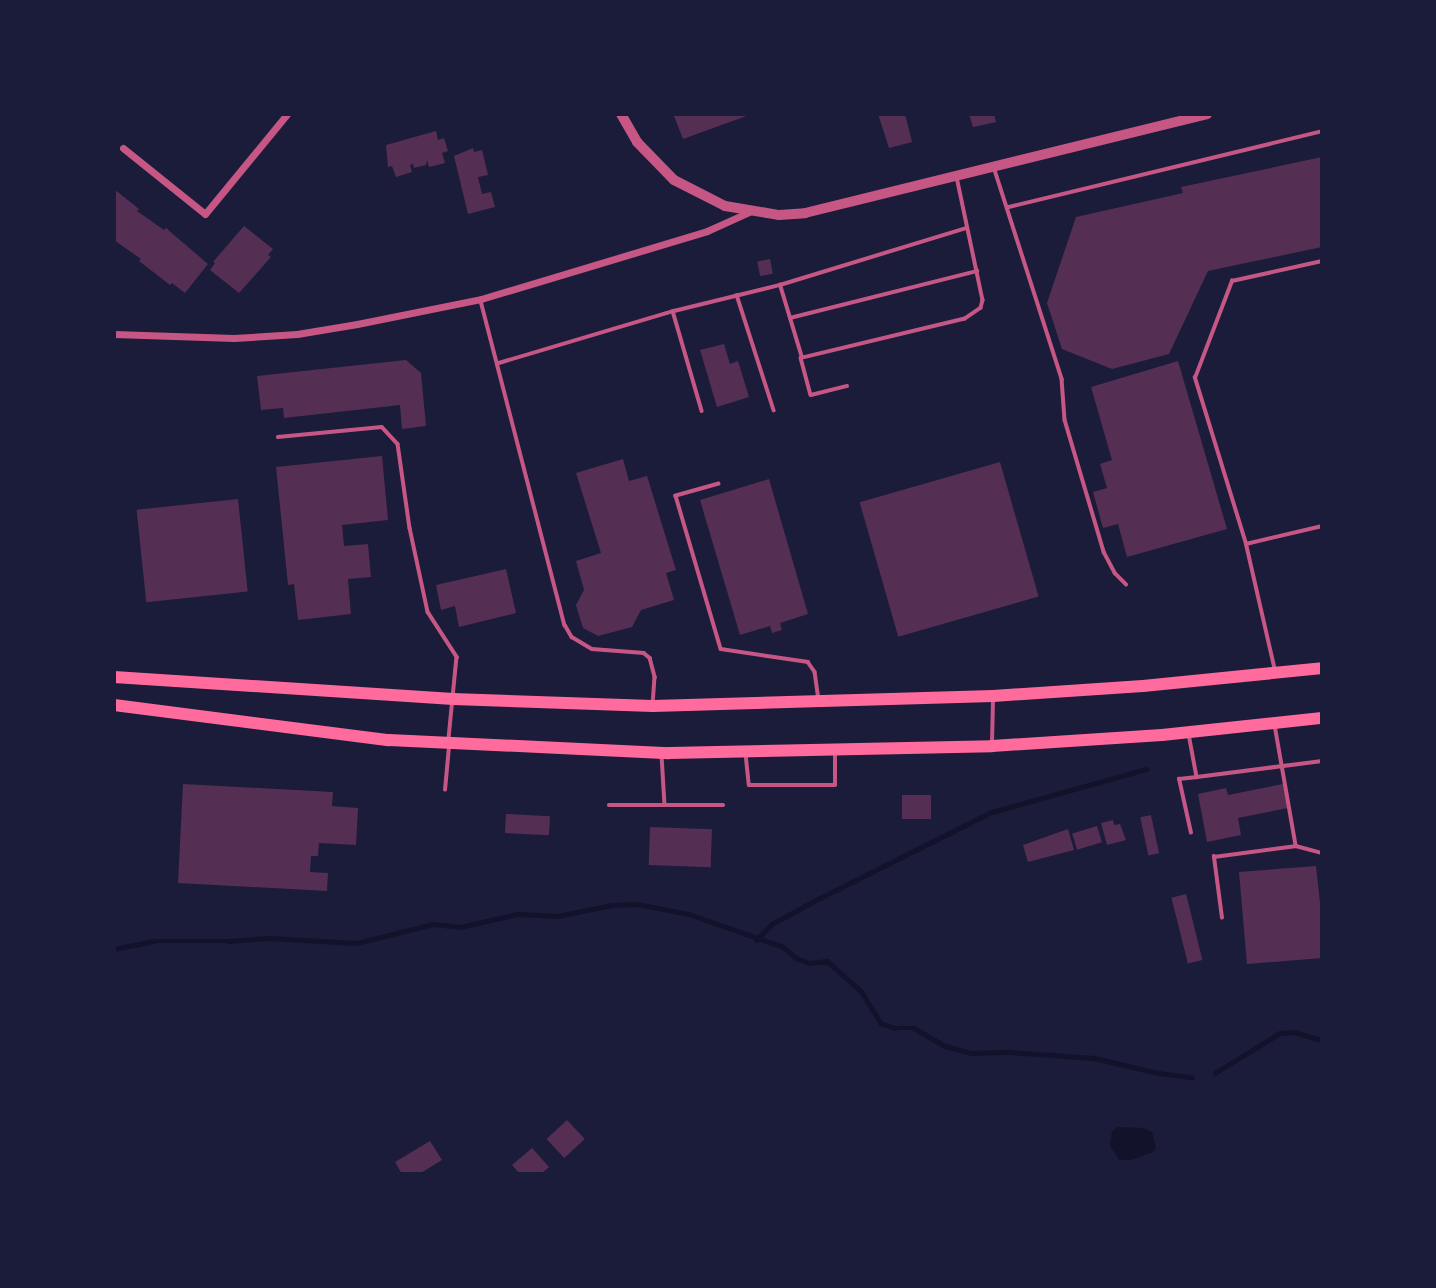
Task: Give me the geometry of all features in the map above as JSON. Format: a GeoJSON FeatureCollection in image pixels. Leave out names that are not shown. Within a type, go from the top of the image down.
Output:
{"type":"FeatureCollection","features":[{"type":"Feature","properties":{"kind":"main road"},"geometry":{"type":"LineString","coordinates":[[114,677],[453,699],[653,706],[993,696],[1143,686],[1322,668]]}},
{"type":"Feature","properties":{"kind":"main road"},"geometry":{"type":"LineString","coordinates":[[114,705],[332,734],[449,745],[662,752],[992,746],[1189,732],[1322,718]]}},
{"type":"Feature","properties":{"kind":"street"},"geometry":{"type":"LineString","coordinates":[[123,148],[205,214],[287,114]]}},
{"type":"Feature","properties":{"kind":"street"},"geometry":{"type":"LineString","coordinates":[[621,114],[637,142],[674,180],[725,206],[749,212],[805,213],[1208,114]]}},
{"type":"Feature","properties":{"kind":"street"},"geometry":{"type":"LineString","coordinates":[[114,334],[234,338],[297,334],[481,299],[707,231],[749,212]]}},
{"type":"Feature","properties":{"kind":"lane"},"geometry":{"type":"LineString","coordinates":[[1009,207],[1322,131]]}},
{"type":"Feature","properties":{"kind":"lane"},"geometry":{"type":"LineString","coordinates":[[994,165],[1062,379],[1065,420],[1104,552],[1115,573],[1126,584]]}},
{"type":"Feature","properties":{"kind":"lane"},"geometry":{"type":"LineString","coordinates":[[801,357],[965,318],[981,308],[983,300],[956,175]]}},
{"type":"Feature","properties":{"kind":"lane"},"geometry":{"type":"LineString","coordinates":[[499,363],[673,311],[780,285],[967,228]]}},
{"type":"Feature","properties":{"kind":"lane"},"geometry":{"type":"LineString","coordinates":[[1276,673],[1246,544],[1195,378],[1232,281],[1322,261]]}},
{"type":"Feature","properties":{"kind":"lane"},"geometry":{"type":"LineString","coordinates":[[790,318],[977,271]]}},
{"type":"Feature","properties":{"kind":"lane"},"geometry":{"type":"LineString","coordinates":[[780,285],[811,395],[846,386]]}},
{"type":"Feature","properties":{"kind":"lane"},"geometry":{"type":"LineString","coordinates":[[737,295],[774,410]]}},
{"type":"Feature","properties":{"kind":"lane"},"geometry":{"type":"LineString","coordinates":[[481,299],[565,625],[572,637],[592,649],[644,653],[650,658],[655,677],[653,706]]}},
{"type":"Feature","properties":{"kind":"lane"},"geometry":{"type":"LineString","coordinates":[[673,311],[702,411]]}},
{"type":"Feature","properties":{"kind":"lane"},"geometry":{"type":"LineString","coordinates":[[278,437],[382,427],[398,444],[410,528],[428,612],[457,657],[444,790]]}},
{"type":"Feature","properties":{"kind":"lane"},"geometry":{"type":"LineString","coordinates":[[719,484],[676,496],[721,649],[808,662],[815,672],[820,702]]}},
{"type":"Feature","properties":{"kind":"lane"},"geometry":{"type":"LineString","coordinates":[[1246,544],[1322,526]]}},
{"type":"Feature","properties":{"kind":"lane"},"geometry":{"type":"LineString","coordinates":[[992,746],[993,696]]}},
{"type":"Feature","properties":{"kind":"lane"},"geometry":{"type":"LineString","coordinates":[[1274,723],[1297,846]]}},
{"type":"Feature","properties":{"kind":"lane"},"geometry":{"type":"LineString","coordinates":[[1189,732],[1197,777]]}},
{"type":"Feature","properties":{"kind":"lane"},"geometry":{"type":"LineString","coordinates":[[745,752],[749,785],[835,785],[834,750]]}},
{"type":"Feature","properties":{"kind":"lane"},"geometry":{"type":"LineString","coordinates":[[662,752],[665,805]]}},
{"type":"Feature","properties":{"kind":"lane"},"geometry":{"type":"LineString","coordinates":[[1191,833],[1179,779],[1322,761]]}},
{"type":"Feature","properties":{"kind":"lane"},"geometry":{"type":"LineString","coordinates":[[608,805],[723,805]]}},
{"type":"Feature","properties":{"kind":"lane"},"geometry":{"type":"LineString","coordinates":[[1222,918],[1214,857],[1297,846],[1322,853]]}},
{"type":"Feature","properties":{"kind":"shaded area"},"geometry":{"type":"Polygon","coordinates":[[[1118,1127],[1143,1128],[1152,1132],[1156,1148],[1153,1152],[1131,1160],[1119,1160],[1110,1145],[1112,1131],[1118,1127]]]}},
{"type":"Feature","properties":{"kind":"building"},"geometry":{"type":"Polygon","coordinates":[[[752,114],[683,139],[674,116],[752,114]]]}},
{"type":"Feature","properties":{"kind":"building"},"geometry":{"type":"Polygon","coordinates":[[[878,114],[905,114],[912,142],[889,148],[878,114]]]}},
{"type":"Feature","properties":{"kind":"building"},"geometry":{"type":"Polygon","coordinates":[[[969,114],[994,114],[996,122],[973,127],[969,114]]]}},
{"type":"Feature","properties":{"kind":"building"},"geometry":{"type":"Polygon","coordinates":[[[436,131],[438,140],[444,138],[448,151],[442,153],[445,163],[429,167],[427,160],[426,165],[414,168],[413,164],[410,165],[412,172],[396,177],[392,166],[388,167],[386,145],[436,131]]]}},
{"type":"Feature","properties":{"kind":"building"},"geometry":{"type":"Polygon","coordinates":[[[473,148],[474,152],[482,150],[488,175],[478,177],[482,194],[491,192],[495,207],[468,214],[454,156],[473,148]]]}},
{"type":"Feature","properties":{"kind":"building"},"geometry":{"type":"Polygon","coordinates":[[[1322,157],[1322,247],[1208,271],[1169,354],[1112,369],[1062,349],[1047,303],[1076,217],[1183,193],[1181,187],[1322,157]]]}},
{"type":"Feature","properties":{"kind":"building"},"geometry":{"type":"Polygon","coordinates":[[[114,189],[139,209],[137,211],[164,230],[166,228],[208,264],[185,293],[172,283],[170,285],[139,261],[141,259],[114,240],[114,189]]]}},
{"type":"Feature","properties":{"kind":"building"},"geometry":{"type":"Polygon","coordinates":[[[244,226],[273,249],[268,255],[271,257],[239,293],[210,270],[215,263],[213,262],[244,226]]]}},
{"type":"Feature","properties":{"kind":"building"},"geometry":{"type":"Polygon","coordinates":[[[770,259],[773,274],[760,276],[757,261],[770,259]]]}},
{"type":"Feature","properties":{"kind":"building"},"geometry":{"type":"Polygon","coordinates":[[[724,344],[730,364],[738,361],[749,397],[717,407],[700,350],[724,344]]]}},
{"type":"Feature","properties":{"kind":"building"},"geometry":{"type":"Polygon","coordinates":[[[406,360],[421,373],[426,426],[402,429],[400,405],[284,418],[283,408],[261,410],[257,376],[406,360]]]}},
{"type":"Feature","properties":{"kind":"building"},"geometry":{"type":"Polygon","coordinates":[[[1178,361],[1227,529],[1127,557],[1118,524],[1103,528],[1093,492],[1107,488],[1100,464],[1112,460],[1091,387],[1178,361]]]}},
{"type":"Feature","properties":{"kind":"building"},"geometry":{"type":"Polygon","coordinates":[[[382,456],[388,520],[342,525],[344,546],[368,544],[371,577],[348,579],[351,614],[298,620],[294,584],[288,585],[276,467],[382,456]]]}},
{"type":"Feature","properties":{"kind":"building"},"geometry":{"type":"Polygon","coordinates":[[[623,459],[629,481],[647,476],[676,570],[666,573],[674,600],[641,610],[632,627],[598,636],[583,628],[576,605],[584,590],[576,561],[601,553],[576,473],[623,459]]]}},
{"type":"Feature","properties":{"kind":"building"},"geometry":{"type":"Polygon","coordinates":[[[1000,462],[1039,597],[898,637],[860,502],[1000,462]]]}},
{"type":"Feature","properties":{"kind":"building"},"geometry":{"type":"Polygon","coordinates":[[[769,479],[808,614],[780,623],[782,630],[772,633],[770,626],[740,635],[700,500],[769,479]]]}},
{"type":"Feature","properties":{"kind":"building"},"geometry":{"type":"Polygon","coordinates":[[[238,499],[248,591],[146,602],[137,510],[238,499]]]}},
{"type":"Feature","properties":{"kind":"building"},"geometry":{"type":"Polygon","coordinates":[[[506,569],[516,613],[459,627],[455,606],[441,610],[436,585],[506,569]]]}},
{"type":"Feature","properties":{"kind":"building"},"geometry":{"type":"Polygon","coordinates":[[[183,784],[333,792],[332,806],[358,808],[356,845],[319,843],[318,856],[311,856],[310,872],[328,873],[327,891],[178,883],[183,784]]]}},
{"type":"Feature","properties":{"kind":"building"},"geometry":{"type":"Polygon","coordinates":[[[1283,784],[1288,808],[1238,818],[1241,835],[1207,842],[1198,794],[1226,788],[1228,795],[1283,784]]]}},
{"type":"Feature","properties":{"kind":"building"},"geometry":{"type":"Polygon","coordinates":[[[902,795],[931,795],[931,819],[902,819],[902,795]]]}},
{"type":"Feature","properties":{"kind":"building"},"geometry":{"type":"Polygon","coordinates":[[[506,814],[550,816],[549,835],[505,833],[506,814]]]}},
{"type":"Feature","properties":{"kind":"building"},"geometry":{"type":"Polygon","coordinates":[[[1151,815],[1159,853],[1148,855],[1140,817],[1151,815]]]}},
{"type":"Feature","properties":{"kind":"building"},"geometry":{"type":"Polygon","coordinates":[[[1113,820],[1114,825],[1120,824],[1126,840],[1107,845],[1101,823],[1113,820]]]}},
{"type":"Feature","properties":{"kind":"building"},"geometry":{"type":"Polygon","coordinates":[[[1097,826],[1102,842],[1077,850],[1072,834],[1097,826]]]}},
{"type":"Feature","properties":{"kind":"building"},"geometry":{"type":"Polygon","coordinates":[[[650,827],[712,829],[711,867],[649,865],[650,827]]]}},
{"type":"Feature","properties":{"kind":"building"},"geometry":{"type":"Polygon","coordinates":[[[1068,829],[1074,850],[1028,862],[1023,845],[1068,829]]]}},
{"type":"Feature","properties":{"kind":"building"},"geometry":{"type":"Polygon","coordinates":[[[1316,866],[1322,903],[1322,958],[1247,964],[1239,872],[1316,866]]]}},
{"type":"Feature","properties":{"kind":"building"},"geometry":{"type":"Polygon","coordinates":[[[1186,894],[1202,960],[1188,964],[1171,898],[1186,894]]]}},
{"type":"Feature","properties":{"kind":"building"},"geometry":{"type":"Polygon","coordinates":[[[567,1120],[585,1139],[564,1158],[547,1139],[567,1120]]]}},
{"type":"Feature","properties":{"kind":"building"},"geometry":{"type":"Polygon","coordinates":[[[430,1141],[442,1160],[419,1174],[402,1174],[395,1162],[430,1141]]]}},
{"type":"Feature","properties":{"kind":"building"},"geometry":{"type":"Polygon","coordinates":[[[532,1148],[549,1167],[541,1174],[520,1174],[512,1165],[532,1148]]]}},
{"type":"Feature","properties":{"kind":"waterway"},"geometry":{"type":"LineString","coordinates":[[756,940],[772,924],[816,900],[992,812],[1146,769]]}},
{"type":"Feature","properties":{"kind":"waterway"},"geometry":{"type":"LineString","coordinates":[[114,949],[154,941],[269,938],[357,943],[433,924],[460,927],[517,914],[558,916],[611,905],[637,904],[689,914],[783,947],[796,958],[809,963],[827,961],[861,991],[881,1023],[895,1028],[914,1028],[945,1046],[972,1053],[1009,1052],[1094,1058],[1158,1073],[1192,1077]]}},
{"type":"Feature","properties":{"kind":"waterway"},"geometry":{"type":"LineString","coordinates":[[1215,1073],[1280,1033],[1295,1032],[1322,1040]]}}]}
